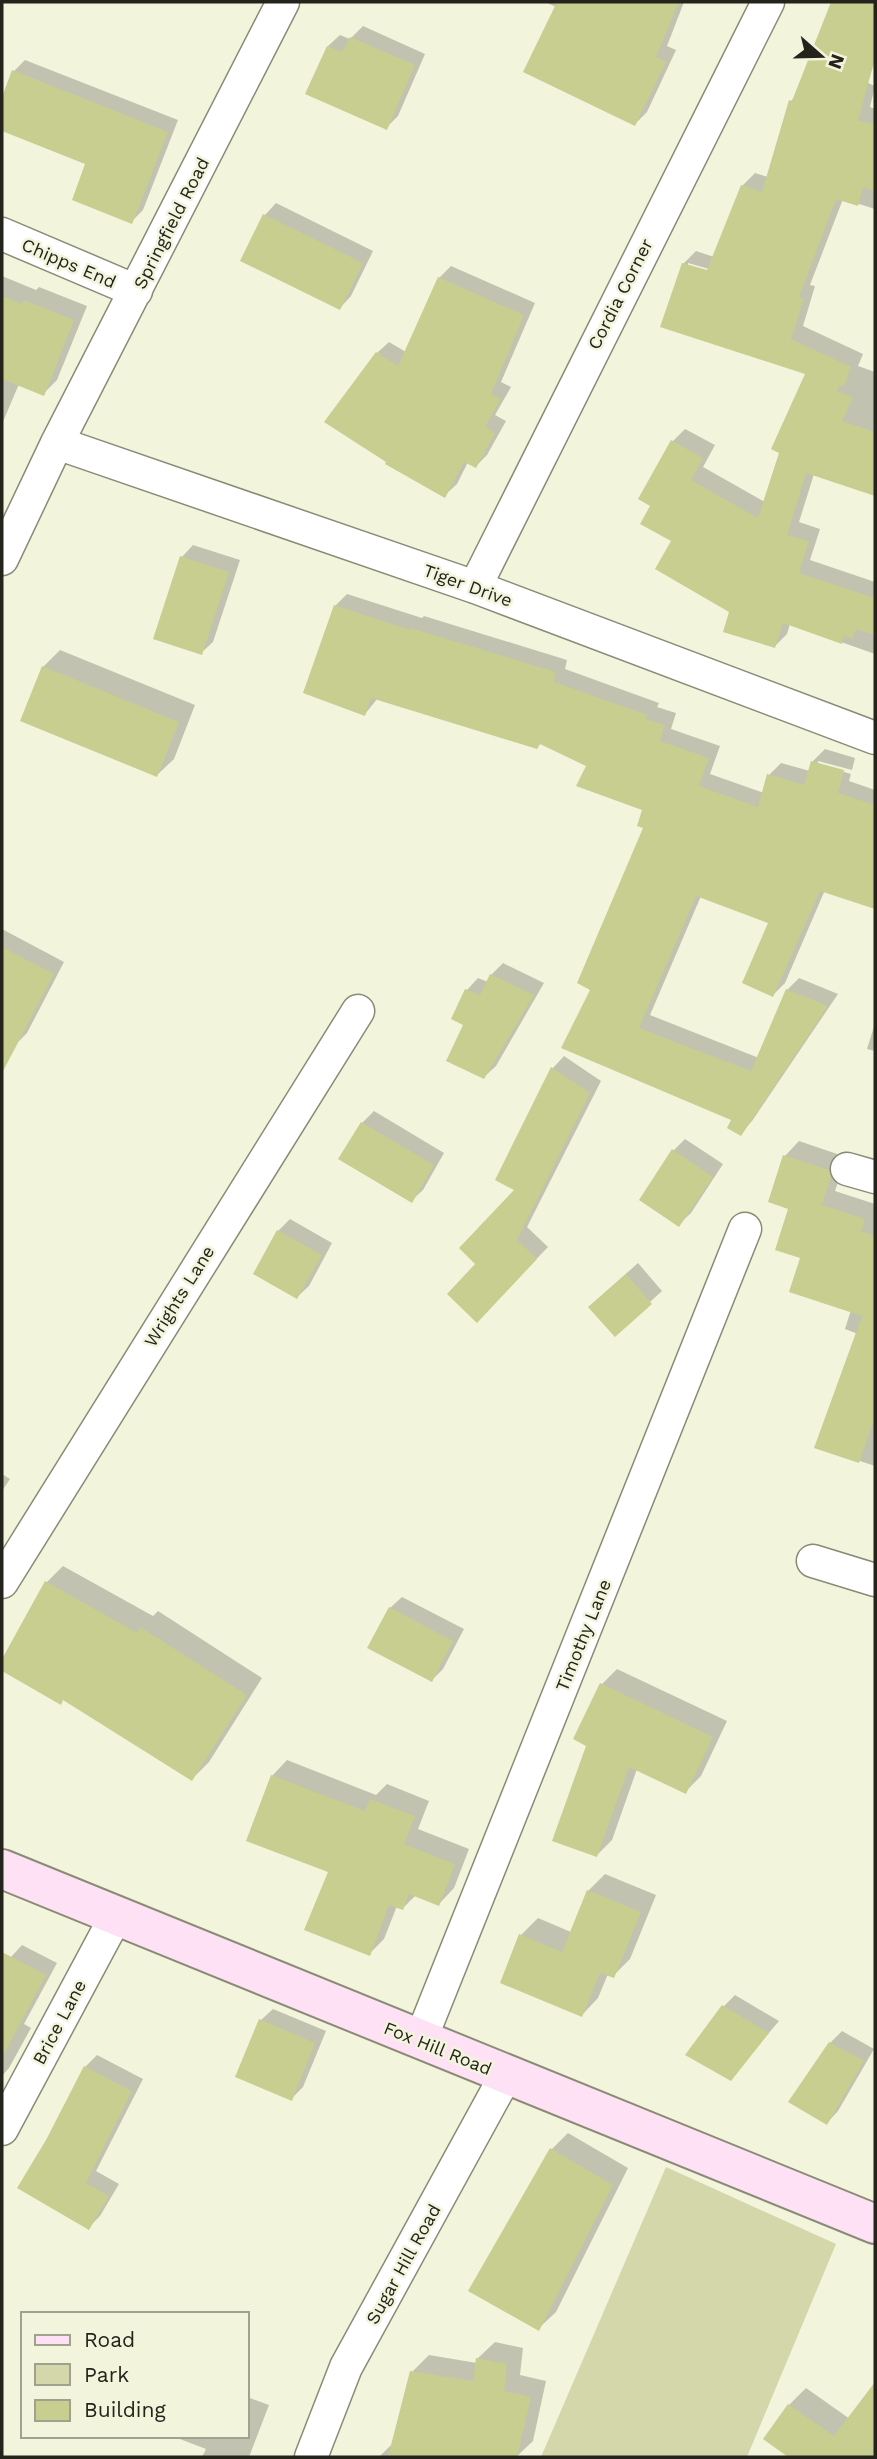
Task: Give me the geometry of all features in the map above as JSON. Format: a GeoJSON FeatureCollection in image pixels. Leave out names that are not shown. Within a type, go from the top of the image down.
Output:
{"type":"FeatureCollection","features":[{"type":"Feature","properties":{"kind":"main road","name":"Fox Hill Road"},"geometry":{"type":"LineString","coordinates":[[2,1869],[875,2224]]}},
{"type":"Feature","properties":{"kind":"street","name":"Springfield Road"},"geometry":{"type":"LineString","coordinates":[[2,559],[57,443],[283,2]]}},
{"type":"Feature","properties":{"kind":"street","name":"Cordia Corner"},"geometry":{"type":"LineString","coordinates":[[474,587],[768,2]]}},
{"type":"Feature","properties":{"kind":"street","name":"Chipps End"},"geometry":{"type":"LineString","coordinates":[[2,234],[136,291]]}},
{"type":"Feature","properties":{"kind":"street","name":"Tiger Drive"},"geometry":{"type":"LineString","coordinates":[[57,443],[474,587],[875,738]]}},
{"type":"Feature","properties":{"kind":"street","name":"Wrights Lane"},"geometry":{"type":"LineString","coordinates":[[2,1582],[358,1011]]}},
{"type":"Feature","properties":{"kind":"street","name":"Timothy Lane"},"geometry":{"type":"LineString","coordinates":[[420,2041],[745,1229]]}},
{"type":"Feature","properties":{"kind":"street"},"geometry":{"type":"LineString","coordinates":[[813,1561],[875,1580]]}},
{"type":"Feature","properties":{"kind":"street","name":"Brice Lane"},"geometry":{"type":"LineString","coordinates":[[2,2129],[116,1916]]}},
{"type":"Feature","properties":{"kind":"street","name":"Sugar Hill Road"},"geometry":{"type":"LineString","coordinates":[[311,2457],[346,2367],[506,2075]]}},
{"type":"Feature","properties":{"kind":"green space"},"geometry":{"type":"Polygon","coordinates":[[[666,2167],[836,2244],[747,2457],[541,2457],[666,2167]]]}},
{"type":"Feature","properties":{"kind":"building"},"geometry":{"type":"Polygon","coordinates":[[[557,2],[679,2],[656,57],[666,62],[635,126],[523,72],[557,2]]]}},
{"type":"Feature","properties":{"kind":"building"},"geometry":{"type":"Polygon","coordinates":[[[831,2],[875,2],[875,59],[858,120],[875,124],[875,191],[863,187],[858,206],[836,199],[799,297],[804,298],[791,339],[851,367],[844,386],[839,385],[837,391],[853,398],[842,421],[875,432],[875,496],[806,473],[787,535],[809,541],[799,573],[875,598],[875,635],[856,629],[852,639],[844,636],[842,644],[783,623],[775,648],[723,632],[729,612],[655,569],[671,541],[640,524],[650,506],[638,499],[671,440],[703,458],[691,480],[758,518],[779,453],[771,449],[805,374],[660,327],[682,263],[707,270],[741,185],[762,192],[789,100],[792,101],[831,2]]]}},
{"type":"Feature","properties":{"kind":"building"},"geometry":{"type":"Polygon","coordinates":[[[350,37],[415,65],[387,130],[305,94],[327,46],[342,52],[350,37]]]}},
{"type":"Feature","properties":{"kind":"building"},"geometry":{"type":"Polygon","coordinates":[[[12,70],[168,132],[132,224],[72,200],[85,164],[2,131],[2,97],[12,70]]]}},
{"type":"Feature","properties":{"kind":"building"},"geometry":{"type":"Polygon","coordinates":[[[263,214],[363,263],[340,310],[240,261],[263,214]]]}},
{"type":"Feature","properties":{"kind":"building"},"geometry":{"type":"Polygon","coordinates":[[[438,277],[524,315],[491,394],[501,399],[485,427],[495,433],[476,468],[464,462],[445,498],[385,464],[386,462],[324,422],[376,352],[398,366],[438,277]]]}},
{"type":"Feature","properties":{"kind":"building"},"geometry":{"type":"Polygon","coordinates":[[[2,296],[22,304],[24,300],[74,320],[44,396],[2,379],[2,296]]]}},
{"type":"Feature","properties":{"kind":"building"},"geometry":{"type":"Polygon","coordinates":[[[180,556],[229,572],[202,655],[153,639],[180,556]]]}},
{"type":"Feature","properties":{"kind":"building"},"geometry":{"type":"Polygon","coordinates":[[[334,605],[556,672],[554,682],[648,715],[646,719],[665,725],[660,741],[709,758],[699,786],[758,807],[767,774],[804,785],[811,761],[844,770],[838,793],[875,805],[875,909],[820,891],[773,997],[742,983],[768,923],[696,896],[639,1028],[751,1071],[786,989],[828,1006],[741,1136],[727,1128],[731,1120],[561,1048],[590,990],[577,983],[643,828],[637,826],[642,810],[576,786],[586,766],[540,744],[537,749],[371,698],[365,716],[303,693],[334,605]]]}},
{"type":"Feature","properties":{"kind":"building"},"geometry":{"type":"Polygon","coordinates":[[[42,666],[179,722],[157,777],[20,721],[42,666]]]}},
{"type":"Feature","properties":{"kind":"building"},"geometry":{"type":"Polygon","coordinates":[[[2,947],[54,974],[2,1073],[2,947]]]}},
{"type":"Feature","properties":{"kind":"building"},"geometry":{"type":"Polygon","coordinates":[[[490,974],[534,995],[484,1079],[446,1061],[463,1025],[451,1019],[465,989],[480,995],[490,974]]]}},
{"type":"Feature","properties":{"kind":"building"},"geometry":{"type":"Polygon","coordinates":[[[551,1067],[590,1093],[517,1240],[537,1259],[477,1323],[447,1294],[475,1264],[459,1248],[514,1190],[495,1180],[551,1067]]]}},
{"type":"Feature","properties":{"kind":"building"},"geometry":{"type":"Polygon","coordinates":[[[361,1122],[434,1165],[412,1203],[338,1159],[361,1122]]]}},
{"type":"Feature","properties":{"kind":"building"},"geometry":{"type":"Polygon","coordinates":[[[672,1149],[713,1177],[679,1227],[639,1200],[672,1149]]]}},
{"type":"Feature","properties":{"kind":"building"},"geometry":{"type":"Polygon","coordinates":[[[783,1155],[829,1170],[831,1177],[822,1205],[865,1219],[861,1231],[875,1236],[875,1417],[859,1463],[814,1448],[862,1316],[789,1292],[800,1258],[775,1250],[788,1209],[768,1202],[783,1155]]]}},
{"type":"Feature","properties":{"kind":"building"},"geometry":{"type":"Polygon","coordinates":[[[277,1230],[322,1255],[297,1299],[253,1274],[277,1230]]]}},
{"type":"Feature","properties":{"kind":"building"},"geometry":{"type":"Polygon","coordinates":[[[626,1274],[652,1304],[615,1337],[588,1307],[626,1274]]]}},
{"type":"Feature","properties":{"kind":"building"},"geometry":{"type":"Polygon","coordinates":[[[45,1581],[137,1633],[140,1627],[247,1695],[192,1781],[63,1700],[61,1705],[2,1671],[2,1659],[45,1581]]]}},
{"type":"Feature","properties":{"kind":"building"},"geometry":{"type":"Polygon","coordinates":[[[389,1607],[453,1641],[432,1682],[367,1648],[389,1607]]]}},
{"type":"Feature","properties":{"kind":"building"},"geometry":{"type":"Polygon","coordinates":[[[600,1683],[713,1737],[686,1794],[629,1767],[597,1857],[552,1841],[586,1746],[573,1739],[600,1683]]]}},
{"type":"Feature","properties":{"kind":"building"},"geometry":{"type":"Polygon","coordinates":[[[271,1775],[365,1811],[370,1799],[415,1816],[404,1844],[455,1864],[439,1906],[409,1894],[403,1910],[389,1905],[370,1956],[304,1930],[328,1872],[246,1841],[271,1775]]]}},
{"type":"Feature","properties":{"kind":"building"},"geometry":{"type":"Polygon","coordinates":[[[587,1890],[641,1912],[614,1978],[600,1973],[582,2017],[500,1983],[519,1934],[562,1952],[587,1890]]]}},
{"type":"Feature","properties":{"kind":"building"},"geometry":{"type":"Polygon","coordinates":[[[2,1952],[46,1975],[2,2058],[2,1952]]]}},
{"type":"Feature","properties":{"kind":"building"},"geometry":{"type":"Polygon","coordinates":[[[722,2005],[769,2033],[731,2081],[685,2055],[722,2005]]]}},
{"type":"Feature","properties":{"kind":"building"},"geometry":{"type":"Polygon","coordinates":[[[259,2019],[315,2043],[292,2101],[235,2077],[259,2019]]]}},
{"type":"Feature","properties":{"kind":"building"},"geometry":{"type":"Polygon","coordinates":[[[829,2042],[864,2061],[827,2125],[788,2102],[829,2042]]]}},
{"type":"Feature","properties":{"kind":"building"},"geometry":{"type":"Polygon","coordinates":[[[84,2066],[132,2091],[86,2183],[109,2196],[89,2230],[17,2188],[46,2140],[84,2066]]]}},
{"type":"Feature","properties":{"kind":"building"},"geometry":{"type":"Polygon","coordinates":[[[550,2148],[613,2185],[539,2331],[468,2291],[550,2148]]]}},
{"type":"Feature","properties":{"kind":"building"},"geometry":{"type":"Polygon","coordinates":[[[476,2358],[507,2364],[504,2391],[531,2397],[517,2457],[388,2457],[410,2371],[473,2381],[476,2358]]]}},
{"type":"Feature","properties":{"kind":"building"},"geometry":{"type":"Polygon","coordinates":[[[875,2382],[875,2457],[788,2457],[763,2439],[788,2404],[834,2436],[875,2382]]]}}]}
